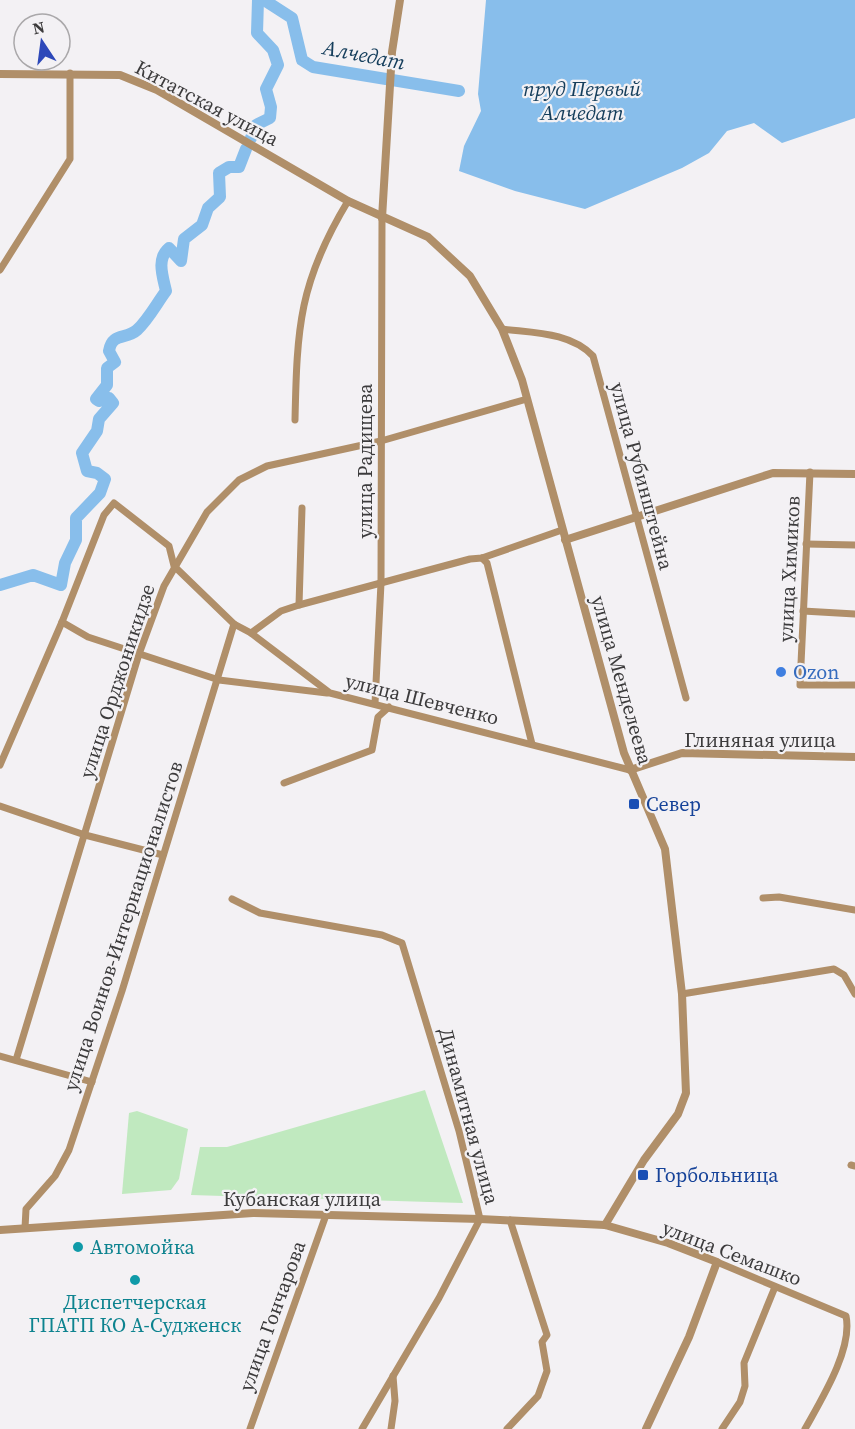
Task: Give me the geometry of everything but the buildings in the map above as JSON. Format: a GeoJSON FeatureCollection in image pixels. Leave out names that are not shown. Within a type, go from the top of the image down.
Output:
{"type":"FeatureCollection","features":[{"type":"Feature","properties":{"kind":"street"},"geometry":{"type":"LineString","coordinates":[[382,218],[392,52],[400,0]]}},
{"type":"Feature","properties":{"kind":"street"},"geometry":{"type":"LineString","coordinates":[[0,270],[70,159],[70,73]]}},
{"type":"Feature","properties":{"kind":"street","name":"Китатская улица"},"geometry":{"type":"LineString","coordinates":[[0,74],[120,75],[157,90],[348,201],[382,218]]}},
{"type":"Feature","properties":{"kind":"street"},"geometry":{"type":"LineString","coordinates":[[295,420],[297,337],[305,290],[326,237],[348,201]]}},
{"type":"Feature","properties":{"kind":"street","name":"улица Менделеева"},"geometry":{"type":"LineString","coordinates":[[382,218],[428,237],[470,276],[502,328],[527,399],[630,770],[665,849],[682,994],[686,1093],[678,1114],[644,1160],[605,1226]]}},
{"type":"Feature","properties":{"kind":"street","name":"улица Радищева"},"geometry":{"type":"LineString","coordinates":[[375,703],[381,583],[382,218]]}},
{"type":"Feature","properties":{"kind":"street","name":"улица Рубинштейна"},"geometry":{"type":"LineString","coordinates":[[502,328],[565,338],[583,345],[593,356],[686,698]]}},
{"type":"Feature","properties":{"kind":"street","name":"улица Орджоникидзе"},"geometry":{"type":"LineString","coordinates":[[16,1060],[139,654],[174,566],[207,512],[239,480],[267,466],[381,441],[527,399]]}},
{"type":"Feature","properties":{"kind":"street","name":"улица Химиков"},"geometry":{"type":"LineString","coordinates":[[810,472],[800,685],[855,685]]}},
{"type":"Feature","properties":{"kind":"street"},"geometry":{"type":"LineString","coordinates":[[565,540],[773,473],[855,474]]}},
{"type":"Feature","properties":{"kind":"street","name":"улица Шевченко"},"geometry":{"type":"LineString","coordinates":[[62,622],[104,515],[114,503],[169,546],[174,566],[234,624],[251,633],[330,693],[630,770]]}},
{"type":"Feature","properties":{"kind":"street"},"geometry":{"type":"LineString","coordinates":[[299,605],[302,508]]}},
{"type":"Feature","properties":{"kind":"street"},"geometry":{"type":"LineString","coordinates":[[251,633],[281,611],[299,605],[470,559],[482,558],[562,530]]}},
{"type":"Feature","properties":{"kind":"street"},"geometry":{"type":"LineString","coordinates":[[806,544],[855,545]]}},
{"type":"Feature","properties":{"kind":"street"},"geometry":{"type":"LineString","coordinates":[[482,558],[490,575],[532,744]]}},
{"type":"Feature","properties":{"kind":"street"},"geometry":{"type":"LineString","coordinates":[[803,612],[855,614]]}},
{"type":"Feature","properties":{"kind":"street"},"geometry":{"type":"LineString","coordinates":[[0,765],[62,622],[88,637],[219,680],[330,693]]}},
{"type":"Feature","properties":{"kind":"street","name":"улица Воинов-Интернационалистов"},"geometry":{"type":"LineString","coordinates":[[25,1228],[26,1209],[55,1176],[69,1150],[219,680],[228,636],[234,624]]}},
{"type":"Feature","properties":{"kind":"street"},"geometry":{"type":"LineString","coordinates":[[284,783],[372,750],[378,717],[389,707]]}},
{"type":"Feature","properties":{"kind":"street","name":"Глиняная улица"},"geometry":{"type":"LineString","coordinates":[[630,770],[682,753],[855,757]]}},
{"type":"Feature","properties":{"kind":"street"},"geometry":{"type":"LineString","coordinates":[[0,806],[86,834],[163,855]]}},
{"type":"Feature","properties":{"kind":"street"},"geometry":{"type":"LineString","coordinates":[[764,898],[789,898],[855,910]]}},
{"type":"Feature","properties":{"kind":"street","name":"Динамитная улица"},"geometry":{"type":"LineString","coordinates":[[232,899],[260,913],[382,935],[402,943],[410,963],[470,1171],[480,1219],[439,1298],[362,1429]]}},
{"type":"Feature","properties":{"kind":"street"},"geometry":{"type":"LineString","coordinates":[[682,994],[834,969],[844,975],[855,994]]}},
{"type":"Feature","properties":{"kind":"street"},"geometry":{"type":"LineString","coordinates":[[0,1056],[92,1082]]}},
{"type":"Feature","properties":{"kind":"street","name":"Кубанская улица"},"geometry":{"type":"LineString","coordinates":[[0,1230],[254,1213],[510,1220],[605,1226]]}},
{"type":"Feature","properties":{"kind":"street","name":"улица Гончарова"},"geometry":{"type":"LineString","coordinates":[[250,1429],[326,1215]]}},
{"type":"Feature","properties":{"kind":"street"},"geometry":{"type":"LineString","coordinates":[[507,1429],[515,1417],[538,1396],[547,1371],[542,1342],[547,1335],[510,1220]]}},
{"type":"Feature","properties":{"kind":"street","name":"улица Семашко"},"geometry":{"type":"LineString","coordinates":[[605,1226],[668,1243],[846,1316],[849,1330],[845,1347],[805,1429]]}},
{"type":"Feature","properties":{"kind":"street"},"geometry":{"type":"LineString","coordinates":[[646,1429],[689,1336],[717,1262]]}},
{"type":"Feature","properties":{"kind":"street"},"geometry":{"type":"LineString","coordinates":[[722,1429],[740,1402],[745,1386],[744,1363],[775,1287]]}},
{"type":"Feature","properties":{"kind":"street"},"geometry":{"type":"LineString","coordinates":[[391,1429],[394,1401],[393,1376]]}},
{"type":"Feature","properties":{"kind":"green space"},"geometry":{"type":"Polygon","coordinates":[[[425,1090],[463,1203],[191,1195],[200,1147],[227,1147],[425,1090]]]}},
{"type":"Feature","properties":{"kind":"green space"},"geometry":{"type":"Polygon","coordinates":[[[137,1111],[188,1129],[179,1179],[171,1190],[122,1194],[129,1113],[137,1111]]]}},
{"type":"Feature","properties":{"kind":"water","name":"пруд Первый Алчедат"},"geometry":{"type":"Polygon","coordinates":[[[486,0],[855,0],[855,118],[782,143],[754,123],[727,131],[709,153],[682,168],[585,209],[515,191],[459,171],[464,146],[481,111],[478,94],[486,0]]]}},
{"type":"Feature","properties":{"kind":"waterway"},"geometry":{"type":"LineString","coordinates":[[251,138],[256,125],[270,118],[271,107],[266,89],[278,65],[273,50],[257,33],[258,0]]}},
{"type":"Feature","properties":{"kind":"waterway","name":"Алчедат"},"geometry":{"type":"LineString","coordinates":[[264,0],[292,18],[302,60],[313,67],[459,91]]}},
{"type":"Feature","properties":{"kind":"waterway"},"geometry":{"type":"LineString","coordinates":[[0,585],[33,575],[61,585],[65,563],[76,540],[76,518],[100,493],[105,479],[97,473],[87,471],[82,453],[97,431],[99,419],[113,403],[109,398],[99,401],[96,399],[107,385],[107,368],[115,362],[109,351],[111,345],[116,339],[137,330],[166,291],[162,268],[165,252],[169,248],[181,261],[184,239],[202,225],[208,208],[220,197],[219,173],[229,167],[239,167],[246,149]]}},
{"type":"Feature","properties":{"kind":"place","name":"Ozon"},"geometry":{"type":"Point","coordinates":[781,672]}},
{"type":"Feature","properties":{"kind":"place","name":"Север"},"geometry":{"type":"Point","coordinates":[634,804]}},
{"type":"Feature","properties":{"kind":"place","name":"Горбольница"},"geometry":{"type":"Point","coordinates":[643,1175]}},
{"type":"Feature","properties":{"kind":"place","name":"Автомойка"},"geometry":{"type":"Point","coordinates":[78,1247]}},
{"type":"Feature","properties":{"kind":"place","name":"Диспетчерская ГПАТП КО А-Судженск"},"geometry":{"type":"Point","coordinates":[135,1280]}}]}
